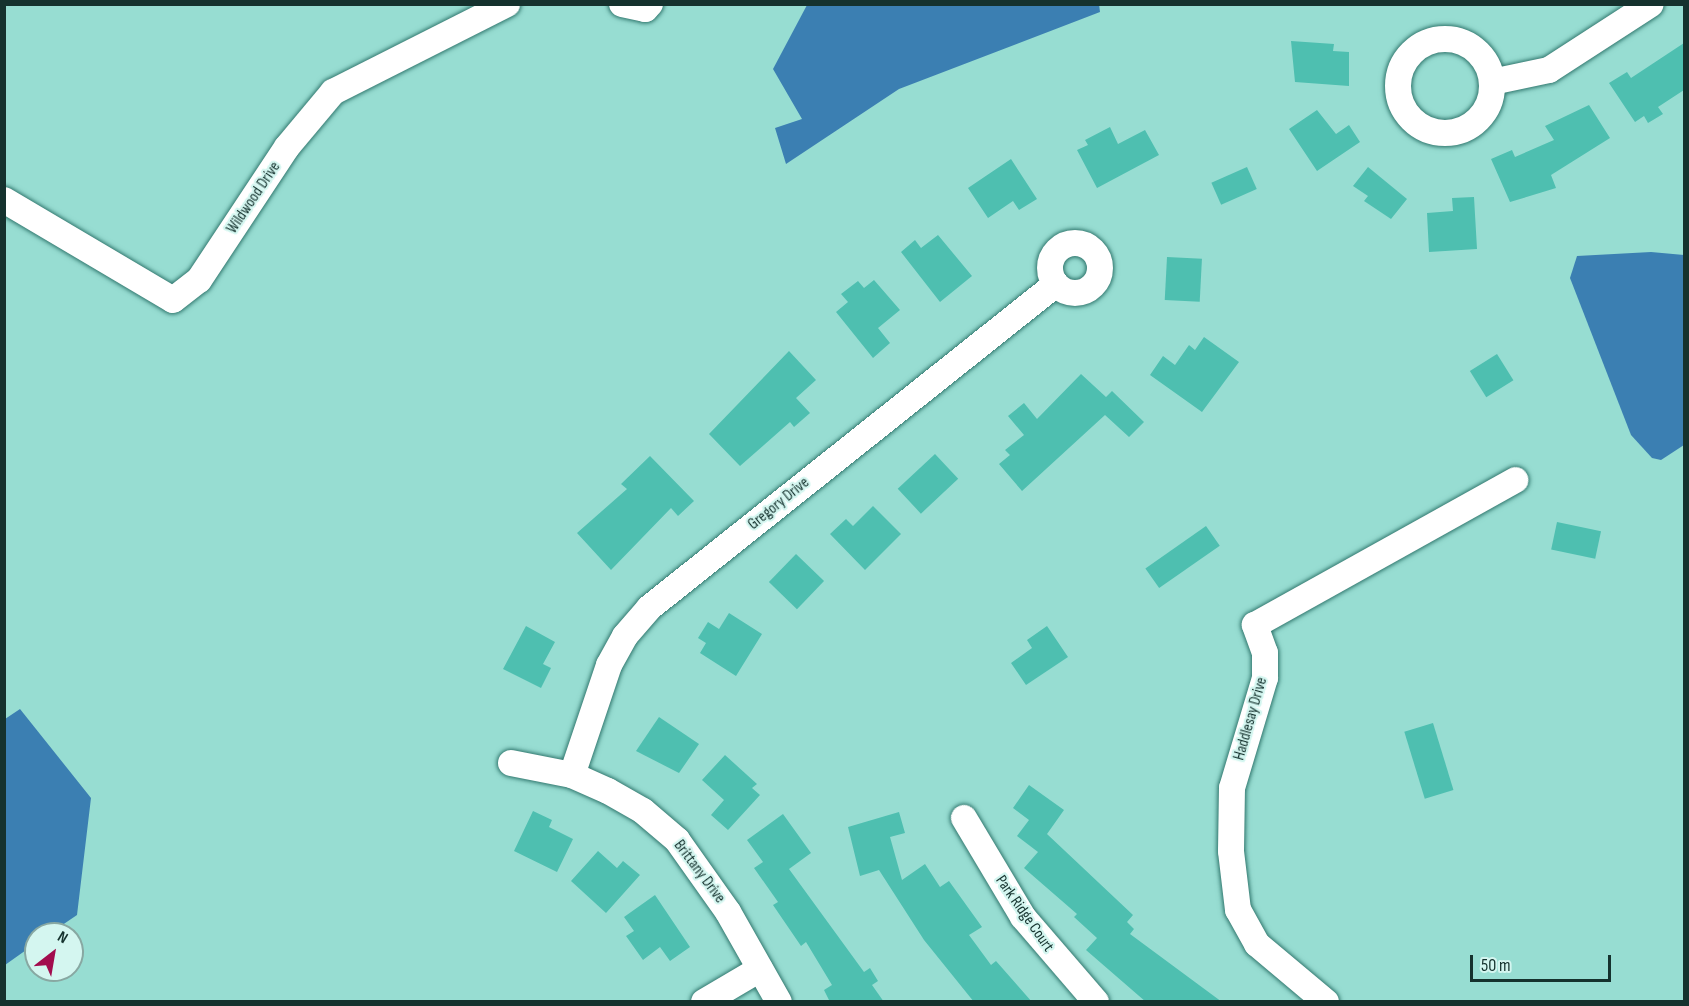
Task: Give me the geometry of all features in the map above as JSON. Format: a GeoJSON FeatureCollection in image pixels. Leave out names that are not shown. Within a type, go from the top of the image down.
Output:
{"type":"FeatureCollection","features":[{"type":"Feature","properties":{"kind":"street","name":"Wildwood Drive"},"geometry":{"type":"LineString","coordinates":[[4,200],[173,300],[199,280],[287,147],[333,92],[507,4]]}},
{"type":"Feature","properties":{"kind":"street"},"geometry":{"type":"LineString","coordinates":[[622,4],[645,9],[650,4]]}},
{"type":"Feature","properties":{"kind":"street"},"geometry":{"type":"LineString","coordinates":[[1492,82],[1549,70],[1652,4]]}},
{"type":"Feature","properties":{"kind":"street","name":"Gregory Drive"},"geometry":{"type":"LineString","coordinates":[[572,775],[609,665],[625,636],[649,608],[1056,284]]}},
{"type":"Feature","properties":{"kind":"street","name":"Haddlesay Drive"},"geometry":{"type":"LineString","coordinates":[[1326,1002],[1257,944],[1238,910],[1231,851],[1232,788],[1265,678],[1265,653],[1255,625],[1356,564],[1515,480]]}},
{"type":"Feature","properties":{"kind":"street","name":"Brittany Drive"},"geometry":{"type":"LineString","coordinates":[[511,763],[572,775],[643,811],[677,840],[728,912],[779,1002]]}},
{"type":"Feature","properties":{"kind":"street","name":"Park Ridge Court"},"geometry":{"type":"LineString","coordinates":[[964,818],[1023,917],[1096,1002]]}},
{"type":"Feature","properties":{"kind":"street"},"geometry":{"type":"LineString","coordinates":[[704,1002],[760,969]]}},
{"type":"Feature","properties":{"kind":"water"},"geometry":{"type":"Polygon","coordinates":[[[1099,4],[1100,12],[899,89],[786,164],[775,128],[802,119],[773,69],[807,5],[1099,4]]]}},
{"type":"Feature","properties":{"kind":"water"},"geometry":{"type":"Polygon","coordinates":[[[1651,252],[1684,255],[1684,445],[1661,460],[1652,458],[1631,435],[1570,278],[1577,256],[1651,252]]]}},
{"type":"Feature","properties":{"kind":"water"},"geometry":{"type":"Polygon","coordinates":[[[20,709],[91,798],[77,915],[67,922],[24,922],[24,952],[5,965],[5,719],[20,709]]]}},
{"type":"Feature","properties":{"kind":"building"},"geometry":{"type":"Polygon","coordinates":[[[1291,41],[1334,44],[1333,51],[1349,52],[1349,86],[1295,82],[1291,41]]]}},
{"type":"Feature","properties":{"kind":"building"},"geometry":{"type":"Polygon","coordinates":[[[1684,43],[1684,90],[1658,107],[1663,114],[1648,123],[1644,116],[1635,122],[1609,83],[1627,72],[1631,78],[1684,43]]]}},
{"type":"Feature","properties":{"kind":"building"},"geometry":{"type":"Polygon","coordinates":[[[1589,105],[1610,138],[1551,175],[1556,188],[1510,202],[1491,159],[1512,150],[1515,157],[1554,140],[1545,126],[1589,105]]]}},
{"type":"Feature","properties":{"kind":"building"},"geometry":{"type":"Polygon","coordinates":[[[1317,110],[1336,134],[1349,125],[1360,142],[1317,171],[1289,129],[1317,110]]]}},
{"type":"Feature","properties":{"kind":"building"},"geometry":{"type":"Polygon","coordinates":[[[1110,127],[1118,144],[1145,130],[1159,155],[1097,188],[1077,150],[1088,145],[1085,140],[1110,127]]]}},
{"type":"Feature","properties":{"kind":"building"},"geometry":{"type":"Polygon","coordinates":[[[1011,159],[1037,199],[1019,210],[1013,201],[988,218],[968,188],[1011,159]]]}},
{"type":"Feature","properties":{"kind":"building"},"geometry":{"type":"Polygon","coordinates":[[[1247,167],[1257,189],[1221,205],[1211,183],[1247,167]]]}},
{"type":"Feature","properties":{"kind":"building"},"geometry":{"type":"Polygon","coordinates":[[[1368,167],[1407,199],[1391,219],[1364,201],[1368,196],[1353,186],[1368,167]]]}},
{"type":"Feature","properties":{"kind":"building"},"geometry":{"type":"Polygon","coordinates":[[[1474,197],[1477,249],[1429,252],[1427,213],[1453,211],[1452,198],[1474,197]]]}},
{"type":"Feature","properties":{"kind":"building"},"geometry":{"type":"Polygon","coordinates":[[[938,235],[972,276],[940,302],[901,252],[915,240],[921,248],[938,235]]]}},
{"type":"Feature","properties":{"kind":"building"},"geometry":{"type":"Polygon","coordinates":[[[1167,257],[1202,259],[1200,302],[1165,300],[1167,257]]]}},
{"type":"Feature","properties":{"kind":"building"},"geometry":{"type":"Polygon","coordinates":[[[874,280],[900,310],[878,328],[890,343],[873,358],[836,312],[848,302],[841,294],[858,281],[864,288],[874,280]]]}},
{"type":"Feature","properties":{"kind":"building"},"geometry":{"type":"Polygon","coordinates":[[[1204,337],[1239,362],[1202,412],[1150,375],[1163,356],[1175,365],[1189,345],[1195,350],[1204,337]]]}},
{"type":"Feature","properties":{"kind":"building"},"geometry":{"type":"Polygon","coordinates":[[[789,351],[816,380],[796,398],[810,413],[794,427],[790,422],[740,466],[709,434],[789,351]]]}},
{"type":"Feature","properties":{"kind":"building"},"geometry":{"type":"Polygon","coordinates":[[[1497,354],[1513,380],[1486,397],[1470,371],[1497,354]]]}},
{"type":"Feature","properties":{"kind":"building"},"geometry":{"type":"Polygon","coordinates":[[[1081,374],[1106,397],[1112,391],[1144,422],[1129,437],[1105,415],[1022,491],[999,464],[1010,455],[1005,450],[1024,435],[1008,416],[1024,403],[1037,419],[1081,374]]]}},
{"type":"Feature","properties":{"kind":"building"},"geometry":{"type":"Polygon","coordinates":[[[935,454],[958,479],[921,514],[898,489],[935,454]]]}},
{"type":"Feature","properties":{"kind":"building"},"geometry":{"type":"Polygon","coordinates":[[[650,456],[694,501],[678,516],[671,508],[611,570],[577,533],[627,489],[621,484],[650,456]]]}},
{"type":"Feature","properties":{"kind":"building"},"geometry":{"type":"Polygon","coordinates":[[[873,506],[901,534],[865,570],[830,534],[846,519],[853,526],[873,506]]]}},
{"type":"Feature","properties":{"kind":"building"},"geometry":{"type":"Polygon","coordinates":[[[1557,522],[1601,531],[1595,559],[1551,549],[1557,522]]]}},
{"type":"Feature","properties":{"kind":"building"},"geometry":{"type":"Polygon","coordinates":[[[1206,526],[1220,546],[1159,588],[1145,568],[1206,526]]]}},
{"type":"Feature","properties":{"kind":"building"},"geometry":{"type":"Polygon","coordinates":[[[796,554],[824,581],[797,609],[769,582],[796,554]]]}},
{"type":"Feature","properties":{"kind":"building"},"geometry":{"type":"Polygon","coordinates":[[[729,613],[762,634],[736,676],[700,653],[706,643],[698,638],[708,622],[719,629],[729,613]]]}},
{"type":"Feature","properties":{"kind":"building"},"geometry":{"type":"Polygon","coordinates":[[[526,626],[555,642],[543,664],[551,668],[541,688],[503,669],[526,626]]]}},
{"type":"Feature","properties":{"kind":"building"},"geometry":{"type":"Polygon","coordinates":[[[1047,626],[1068,657],[1026,685],[1011,663],[1032,648],[1027,640],[1047,626]]]}},
{"type":"Feature","properties":{"kind":"building"},"geometry":{"type":"Polygon","coordinates":[[[659,717],[699,744],[679,773],[636,751],[659,717]]]}},
{"type":"Feature","properties":{"kind":"building"},"geometry":{"type":"Polygon","coordinates":[[[1433,723],[1453,790],[1425,799],[1404,732],[1433,723]]]}},
{"type":"Feature","properties":{"kind":"building"},"geometry":{"type":"Polygon","coordinates":[[[725,755],[757,784],[752,788],[760,795],[728,830],[711,815],[724,800],[702,780],[725,755]]]}},
{"type":"Feature","properties":{"kind":"building"},"geometry":{"type":"Polygon","coordinates":[[[1029,785],[1064,810],[1047,834],[1133,915],[1127,922],[1134,929],[1130,934],[1222,1002],[1146,1002],[1086,950],[1097,938],[1074,917],[1077,914],[1024,868],[1038,852],[1017,836],[1029,820],[1013,808],[1029,785]]]}},
{"type":"Feature","properties":{"kind":"building"},"geometry":{"type":"Polygon","coordinates":[[[533,811],[552,820],[549,827],[573,839],[557,872],[514,851],[533,811]]]}},
{"type":"Feature","properties":{"kind":"building"},"geometry":{"type":"Polygon","coordinates":[[[899,812],[905,833],[890,837],[902,880],[925,864],[940,887],[949,881],[982,927],[969,935],[991,965],[996,961],[1032,1002],[974,1002],[924,940],[879,870],[860,876],[848,827],[899,812]]]}},
{"type":"Feature","properties":{"kind":"building"},"geometry":{"type":"Polygon","coordinates":[[[783,814],[811,853],[789,869],[864,972],[870,968],[878,981],[872,985],[884,1002],[830,1002],[824,990],[832,985],[806,942],[801,946],[773,905],[778,902],[754,868],[763,862],[747,840],[783,814]]]}},
{"type":"Feature","properties":{"kind":"building"},"geometry":{"type":"Polygon","coordinates":[[[598,851],[617,868],[623,861],[640,875],[606,913],[571,881],[598,851]]]}},
{"type":"Feature","properties":{"kind":"building"},"geometry":{"type":"Polygon","coordinates":[[[655,895],[690,947],[670,961],[660,947],[643,960],[626,936],[634,931],[624,917],[655,895]]]}}]}
